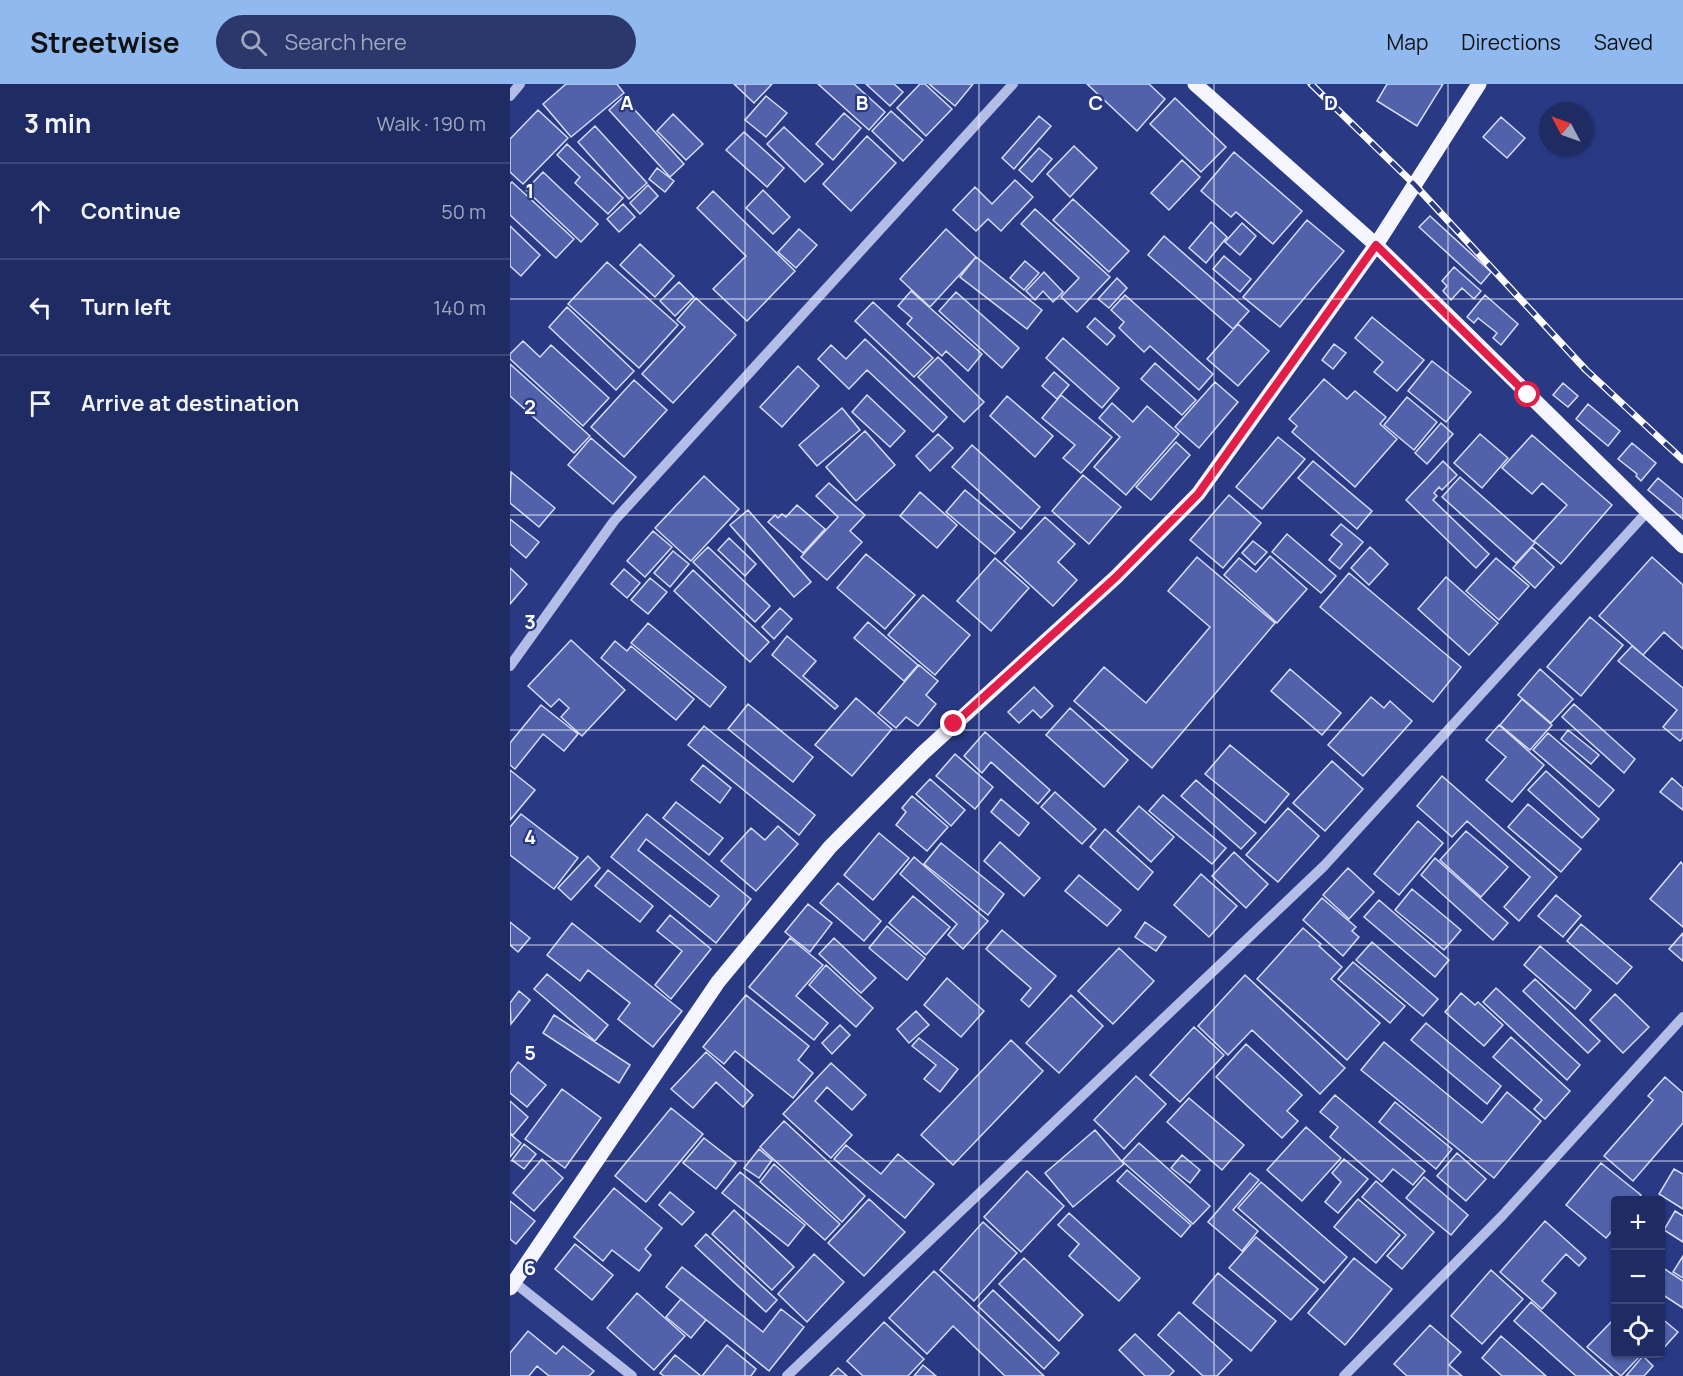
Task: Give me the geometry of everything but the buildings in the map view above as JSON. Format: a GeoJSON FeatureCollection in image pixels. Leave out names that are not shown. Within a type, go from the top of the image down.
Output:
{"type":"FeatureCollection","features":[{"type":"Feature","properties":{"kind":"main road"},"geometry":{"type":"LineString","coordinates":[[1195,84],[1376,245],[1683,546]]}},
{"type":"Feature","properties":{"kind":"main road"},"geometry":{"type":"LineString","coordinates":[[511,1283],[717,982],[830,847],[923,753],[1116,577],[1198,494],[1376,245],[1479,84]]}},
{"type":"Feature","properties":{"kind":"street"},"geometry":{"type":"LineString","coordinates":[[510,96],[520,84]]}},
{"type":"Feature","properties":{"kind":"street"},"geometry":{"type":"LineString","coordinates":[[510,666],[614,521],[1013,84]]}},
{"type":"Feature","properties":{"kind":"street"},"geometry":{"type":"LineString","coordinates":[[787,1376],[1324,866],[1647,512]]}},
{"type":"Feature","properties":{"kind":"street"},"geometry":{"type":"LineString","coordinates":[[1344,1376],[1502,1216],[1683,1017]]}},
{"type":"Feature","properties":{"kind":"street"},"geometry":{"type":"LineString","coordinates":[[511,1283],[632,1376]]}},
{"type":"Feature","properties":{"kind":"railway"},"geometry":{"type":"LineString","coordinates":[[1311,84],[1414,184],[1586,370],[1683,460]]}},
{"type":"Feature","properties":{"kind":"route"},"geometry":{"type":"LineString","coordinates":[[954,724],[1116,577],[1198,494],[1376,245],[1528,395]]}}]}
